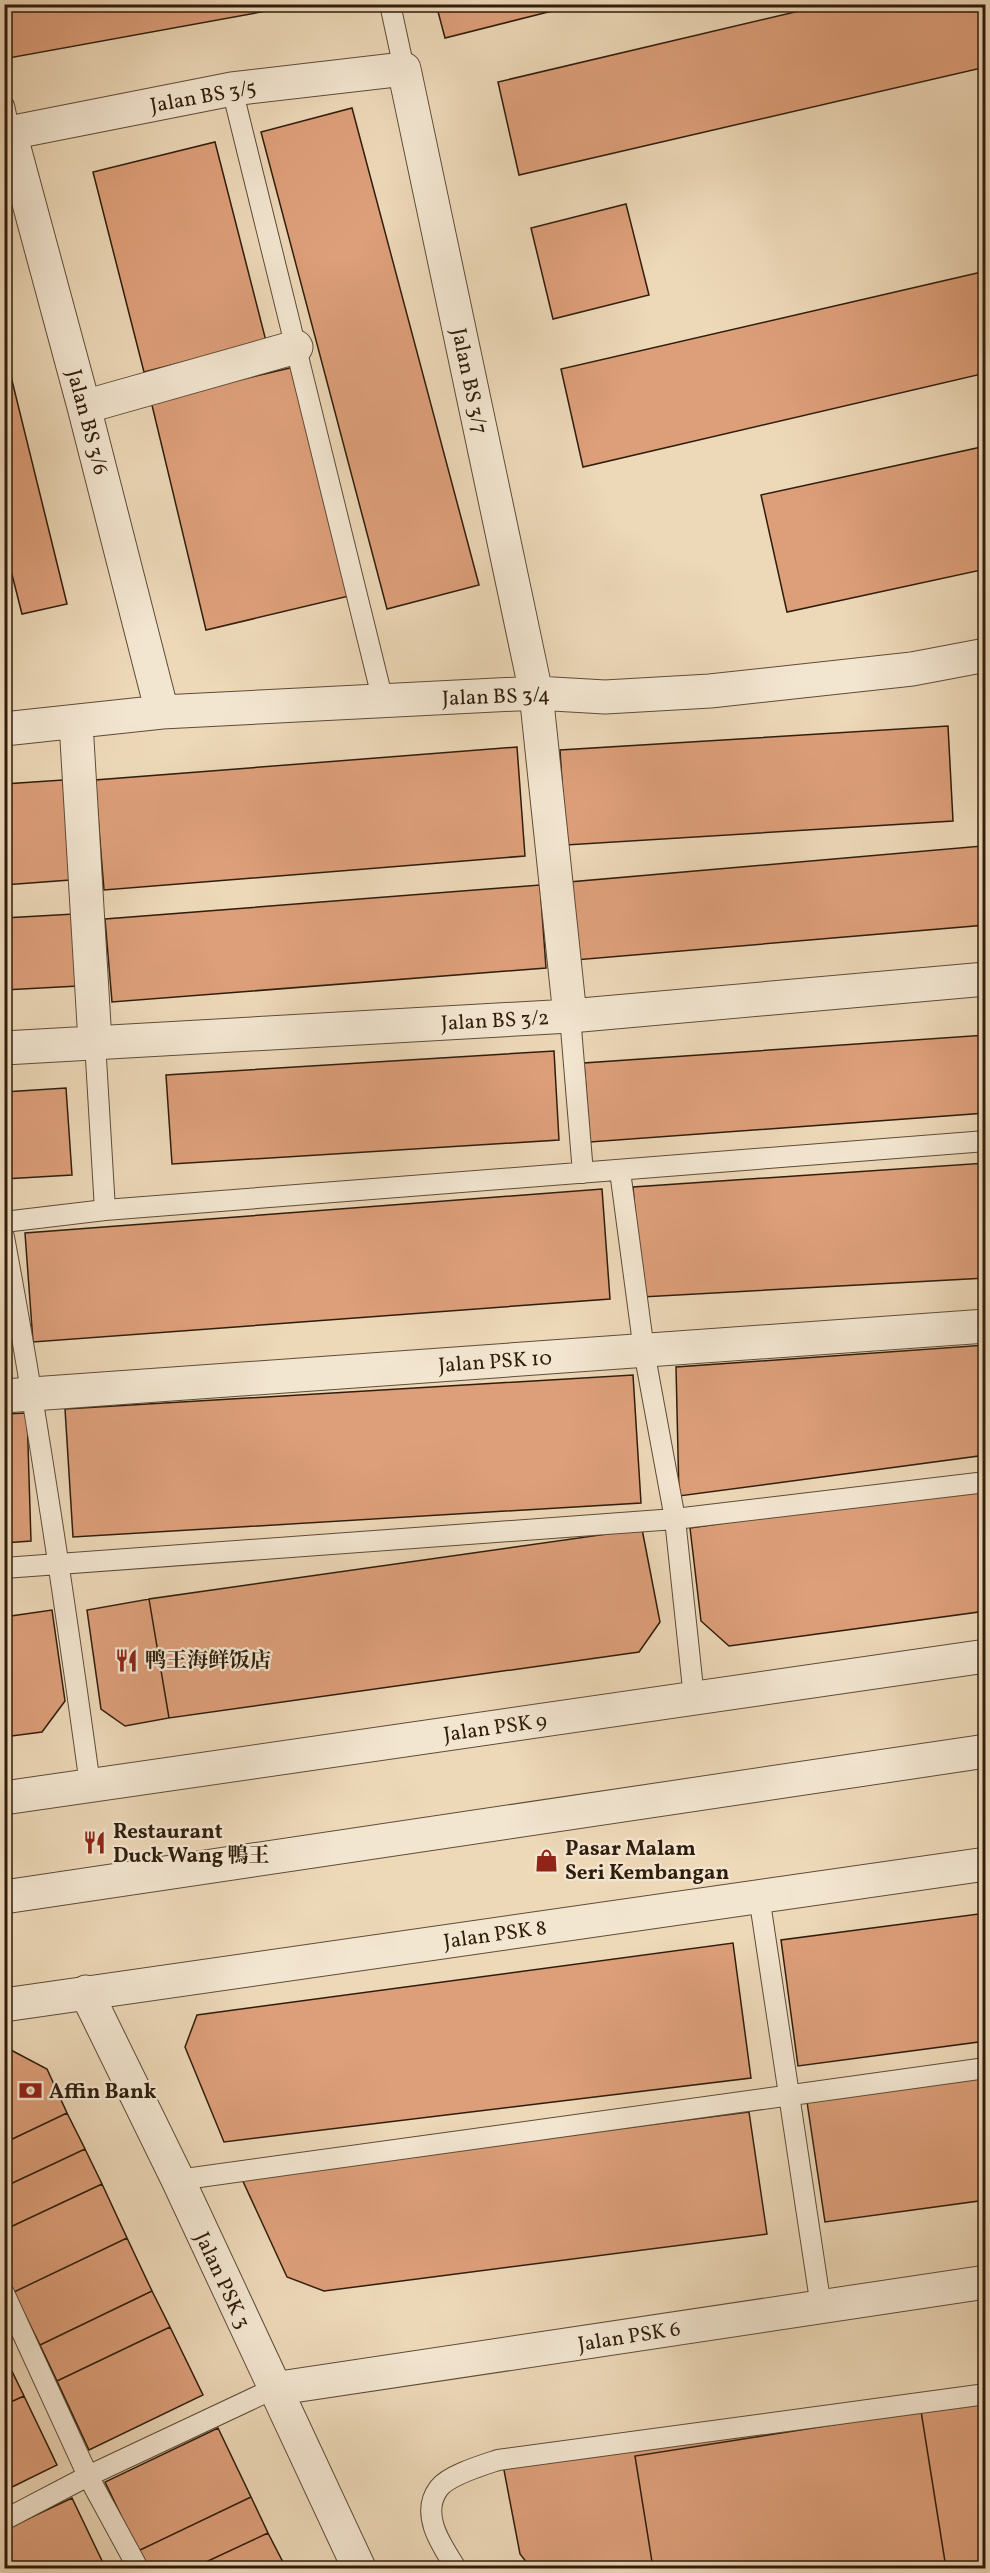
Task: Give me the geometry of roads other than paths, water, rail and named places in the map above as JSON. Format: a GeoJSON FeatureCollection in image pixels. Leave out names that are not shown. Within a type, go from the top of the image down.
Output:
{"type":"FeatureCollection","features":[{"type":"Feature","properties":{"kind":"street","name":"Jalan BS 3/5"},"geometry":{"type":"LineString","coordinates":[[6,124],[232,89],[404,69]]}},
{"type":"Feature","properties":{"kind":"street","name":"Jalan BS 3/7"},"geometry":{"type":"LineString","coordinates":[[404,69],[536,693],[570,1016]]}},
{"type":"Feature","properties":{"kind":"street","name":"Jalan BS 3/6"},"geometry":{"type":"LineString","coordinates":[[6,124],[84,406],[162,712]]}},
{"type":"Feature","properties":{"kind":"street"},"geometry":{"type":"LineString","coordinates":[[84,406],[296,347]]}},
{"type":"Feature","properties":{"kind":"street","name":"Jalan BS 3/4"},"geometry":{"type":"LineString","coordinates":[[4,729],[162,712],[536,693],[605,697],[710,692],[912,669],[986,655]]}},
{"type":"Feature","properties":{"kind":"street"},"geometry":{"type":"LineString","coordinates":[[76,723],[95,1042]]}},
{"type":"Feature","properties":{"kind":"street","name":"Jalan BS 3/2"},"geometry":{"type":"LineString","coordinates":[[4,1048],[570,1016],[986,979]]}},
{"type":"Feature","properties":{"kind":"street","name":"Jalan PSK 10"},"geometry":{"type":"LineString","coordinates":[[19,1395],[986,1326]]}},
{"type":"Feature","properties":{"kind":"street","name":"Jalan PSK 9"},"geometry":{"type":"LineString","coordinates":[[4,1798],[986,1656]]}},
{"type":"Feature","properties":{"kind":"street"},"geometry":{"type":"LineString","coordinates":[[4,1897],[986,1751]]}},
{"type":"Feature","properties":{"kind":"street","name":"Jalan PSK 8"},"geometry":{"type":"LineString","coordinates":[[4,2005],[986,1864]]}},
{"type":"Feature","properties":{"kind":"street","name":"Jalan PSK 3"},"geometry":{"type":"LineString","coordinates":[[86,1992],[178,2180],[273,2389],[359,2568]]}},
{"type":"Feature","properties":{"kind":"street","name":"Jalan PSK 6"},"geometry":{"type":"LineString","coordinates":[[273,2389],[986,2282]]}},
{"type":"Feature","properties":{"kind":"lane"},"geometry":{"type":"LineString","coordinates":[[390,4],[404,69]]}},
{"type":"Feature","properties":{"kind":"lane"},"geometry":{"type":"LineString","coordinates":[[232,89],[383,701]]}},
{"type":"Feature","properties":{"kind":"lane"},"geometry":{"type":"LineString","coordinates":[[570,1016],[583,1173]]}},
{"type":"Feature","properties":{"kind":"lane"},"geometry":{"type":"LineString","coordinates":[[95,1042],[105,1210]]}},
{"type":"Feature","properties":{"kind":"lane"},"geometry":{"type":"LineString","coordinates":[[4,1222],[105,1210],[986,1142]]}},
{"type":"Feature","properties":{"kind":"lane"},"geometry":{"type":"LineString","coordinates":[[620,1171],[644,1351],[675,1519],[694,1698]]}},
{"type":"Feature","properties":{"kind":"lane"},"geometry":{"type":"LineString","coordinates":[[4,1237],[19,1395],[60,1563],[90,1785]]}},
{"type":"Feature","properties":{"kind":"lane"},"geometry":{"type":"LineString","coordinates":[[4,1568],[675,1519],[986,1482]]}},
{"type":"Feature","properties":{"kind":"lane"},"geometry":{"type":"LineString","coordinates":[[759,1896],[821,2307]]}},
{"type":"Feature","properties":{"kind":"lane"},"geometry":{"type":"LineString","coordinates":[[178,2180],[986,2068]]}},
{"type":"Feature","properties":{"kind":"lane"},"geometry":{"type":"LineString","coordinates":[[4,2293],[88,2476],[138,2568]]}},
{"type":"Feature","properties":{"kind":"lane"},"geometry":{"type":"LineString","coordinates":[[4,2520],[88,2476],[273,2389]]}},
{"type":"Feature","properties":{"kind":"lane"},"geometry":{"type":"LineString","coordinates":[[456,2568],[436,2537],[430,2511],[439,2487],[460,2474],[498,2460],[986,2394]]}},
{"type":"Feature","properties":{"kind":"place","name":"鸭王海鲜饭店"},"geometry":{"type":"Point","coordinates":[127,1660]}},
{"type":"Feature","properties":{"kind":"place","name":"Restaurant Duck Wang 鴨王"},"geometry":{"type":"Point","coordinates":[95,1843]}},
{"type":"Feature","properties":{"kind":"place","name":"Pasar Malam Seri Kembangan"},"geometry":{"type":"Point","coordinates":[547,1860]}},
{"type":"Feature","properties":{"kind":"place","name":"Affin Bank"},"geometry":{"type":"Point","coordinates":[31,2091]}}]}
